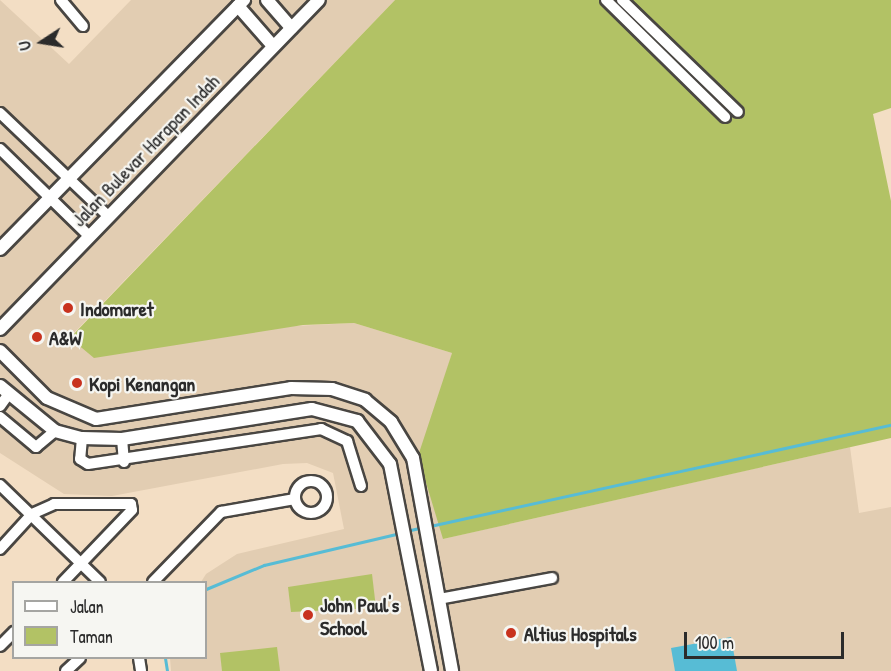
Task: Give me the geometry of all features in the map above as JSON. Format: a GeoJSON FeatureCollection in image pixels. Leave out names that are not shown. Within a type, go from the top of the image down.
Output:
{"type":"FeatureCollection","features":[{"type":"Feature","properties":{"kind":"street"},"geometry":{"type":"LineString","coordinates":[[267,0],[291,28]]}},
{"type":"Feature","properties":{"kind":"street","name":"Jalan Bulevar Harapan Indah"},"geometry":{"type":"LineString","coordinates":[[0,329],[319,0]]}},
{"type":"Feature","properties":{"kind":"street"},"geometry":{"type":"LineString","coordinates":[[606,0],[725,117]]}},
{"type":"Feature","properties":{"kind":"street"},"geometry":{"type":"LineString","coordinates":[[622,0],[738,112]]}},
{"type":"Feature","properties":{"kind":"street"},"geometry":{"type":"LineString","coordinates":[[67,2],[83,26]]}},
{"type":"Feature","properties":{"kind":"street"},"geometry":{"type":"LineString","coordinates":[[241,3],[273,46]]}},
{"type":"Feature","properties":{"kind":"street","name":"Jalan Bulevar Harapan Indah"},"geometry":{"type":"LineString","coordinates":[[0,249],[241,3]]}},
{"type":"Feature","properties":{"kind":"street"},"geometry":{"type":"LineString","coordinates":[[0,113],[108,216]]}},
{"type":"Feature","properties":{"kind":"street"},"geometry":{"type":"LineString","coordinates":[[0,149],[89,236]]}},
{"type":"Feature","properties":{"kind":"street"},"geometry":{"type":"LineString","coordinates":[[0,351],[47,398],[96,419],[291,388],[332,389],[365,400],[402,438],[423,506],[439,599],[448,670]]}},
{"type":"Feature","properties":{"kind":"street"},"geometry":{"type":"LineString","coordinates":[[0,406],[4,390],[55,431],[82,438],[122,439],[286,410],[312,409],[357,421],[390,464],[430,671]]}},
{"type":"Feature","properties":{"kind":"street"},"geometry":{"type":"LineString","coordinates":[[286,410],[290,430]]}},
{"type":"Feature","properties":{"kind":"street"},"geometry":{"type":"LineString","coordinates":[[0,417],[36,447],[55,431]]}},
{"type":"Feature","properties":{"kind":"street"},"geometry":{"type":"LineString","coordinates":[[344,438],[357,421]]}},
{"type":"Feature","properties":{"kind":"street"},"geometry":{"type":"LineString","coordinates":[[82,438],[83,463],[124,462],[290,430],[321,429],[344,438],[361,486]]}},
{"type":"Feature","properties":{"kind":"street"},"geometry":{"type":"LineString","coordinates":[[122,439],[124,462]]}},
{"type":"Feature","properties":{"kind":"street"},"geometry":{"type":"LineString","coordinates":[[0,485],[99,581]]}},
{"type":"Feature","properties":{"kind":"street"},"geometry":{"type":"LineString","coordinates":[[154,581],[221,512],[295,499]]}},
{"type":"Feature","properties":{"kind":"street"},"geometry":{"type":"LineString","coordinates":[[0,549],[32,514],[54,504],[132,506],[64,581]]}},
{"type":"Feature","properties":{"kind":"street"},"geometry":{"type":"LineString","coordinates":[[439,599],[552,578]]}},
{"type":"Feature","properties":{"kind":"street"},"geometry":{"type":"LineString","coordinates":[[0,646],[12,634]]}},
{"type":"Feature","properties":{"kind":"street"},"geometry":{"type":"LineString","coordinates":[[66,671],[78,659]]}},
{"type":"Feature","properties":{"kind":"shaded area"},"geometry":{"type":"Polygon","coordinates":[[[0,0],[69,64],[131,0],[395,0],[70,337],[354,323],[452,353],[438,402],[443,539],[850,447],[859,513],[891,507],[891,671],[171,671],[170,659],[207,659],[207,581],[202,581],[206,574],[237,554],[344,529],[333,473],[307,463],[283,464],[112,496],[64,494],[0,453],[0,0]]]}},
{"type":"Feature","properties":{"kind":"green space"},"geometry":{"type":"Polygon","coordinates":[[[395,0],[891,0],[891,108],[873,114],[891,201],[891,438],[443,539],[418,456],[452,353],[354,323],[303,325],[94,358],[70,338],[395,0]]]}},
{"type":"Feature","properties":{"kind":"green space"},"geometry":{"type":"Polygon","coordinates":[[[372,574],[376,608],[291,612],[288,587],[372,574]]]}},
{"type":"Feature","properties":{"kind":"green space"},"geometry":{"type":"Polygon","coordinates":[[[277,647],[280,671],[222,671],[220,653],[277,647]]]}},
{"type":"Feature","properties":{"kind":"water"},"geometry":{"type":"Polygon","coordinates":[[[731,637],[737,671],[675,671],[671,648],[731,637]]]}},
{"type":"Feature","properties":{"kind":"waterway"},"geometry":{"type":"LineString","coordinates":[[430,526],[891,425]]}},
{"type":"Feature","properties":{"kind":"waterway"},"geometry":{"type":"LineString","coordinates":[[406,531],[423,527]]}},
{"type":"Feature","properties":{"kind":"waterway"},"geometry":{"type":"LineString","coordinates":[[207,589],[264,565],[400,533]]}},
{"type":"Feature","properties":{"kind":"waterway"},"geometry":{"type":"LineString","coordinates":[[165,659],[167,671]]}},
{"type":"Feature","properties":{"kind":"place","name":"Indomaret"},"geometry":{"type":"Point","coordinates":[68,308]}},
{"type":"Feature","properties":{"kind":"place","name":"A&W"},"geometry":{"type":"Point","coordinates":[37,337]}},
{"type":"Feature","properties":{"kind":"place","name":"Kopi Kenangan"},"geometry":{"type":"Point","coordinates":[77,383]}},
{"type":"Feature","properties":{"kind":"place","name":"John Paul's School"},"geometry":{"type":"Point","coordinates":[308,615]}},
{"type":"Feature","properties":{"kind":"place","name":"Altius Hospitals"},"geometry":{"type":"Point","coordinates":[511,633]}}]}
